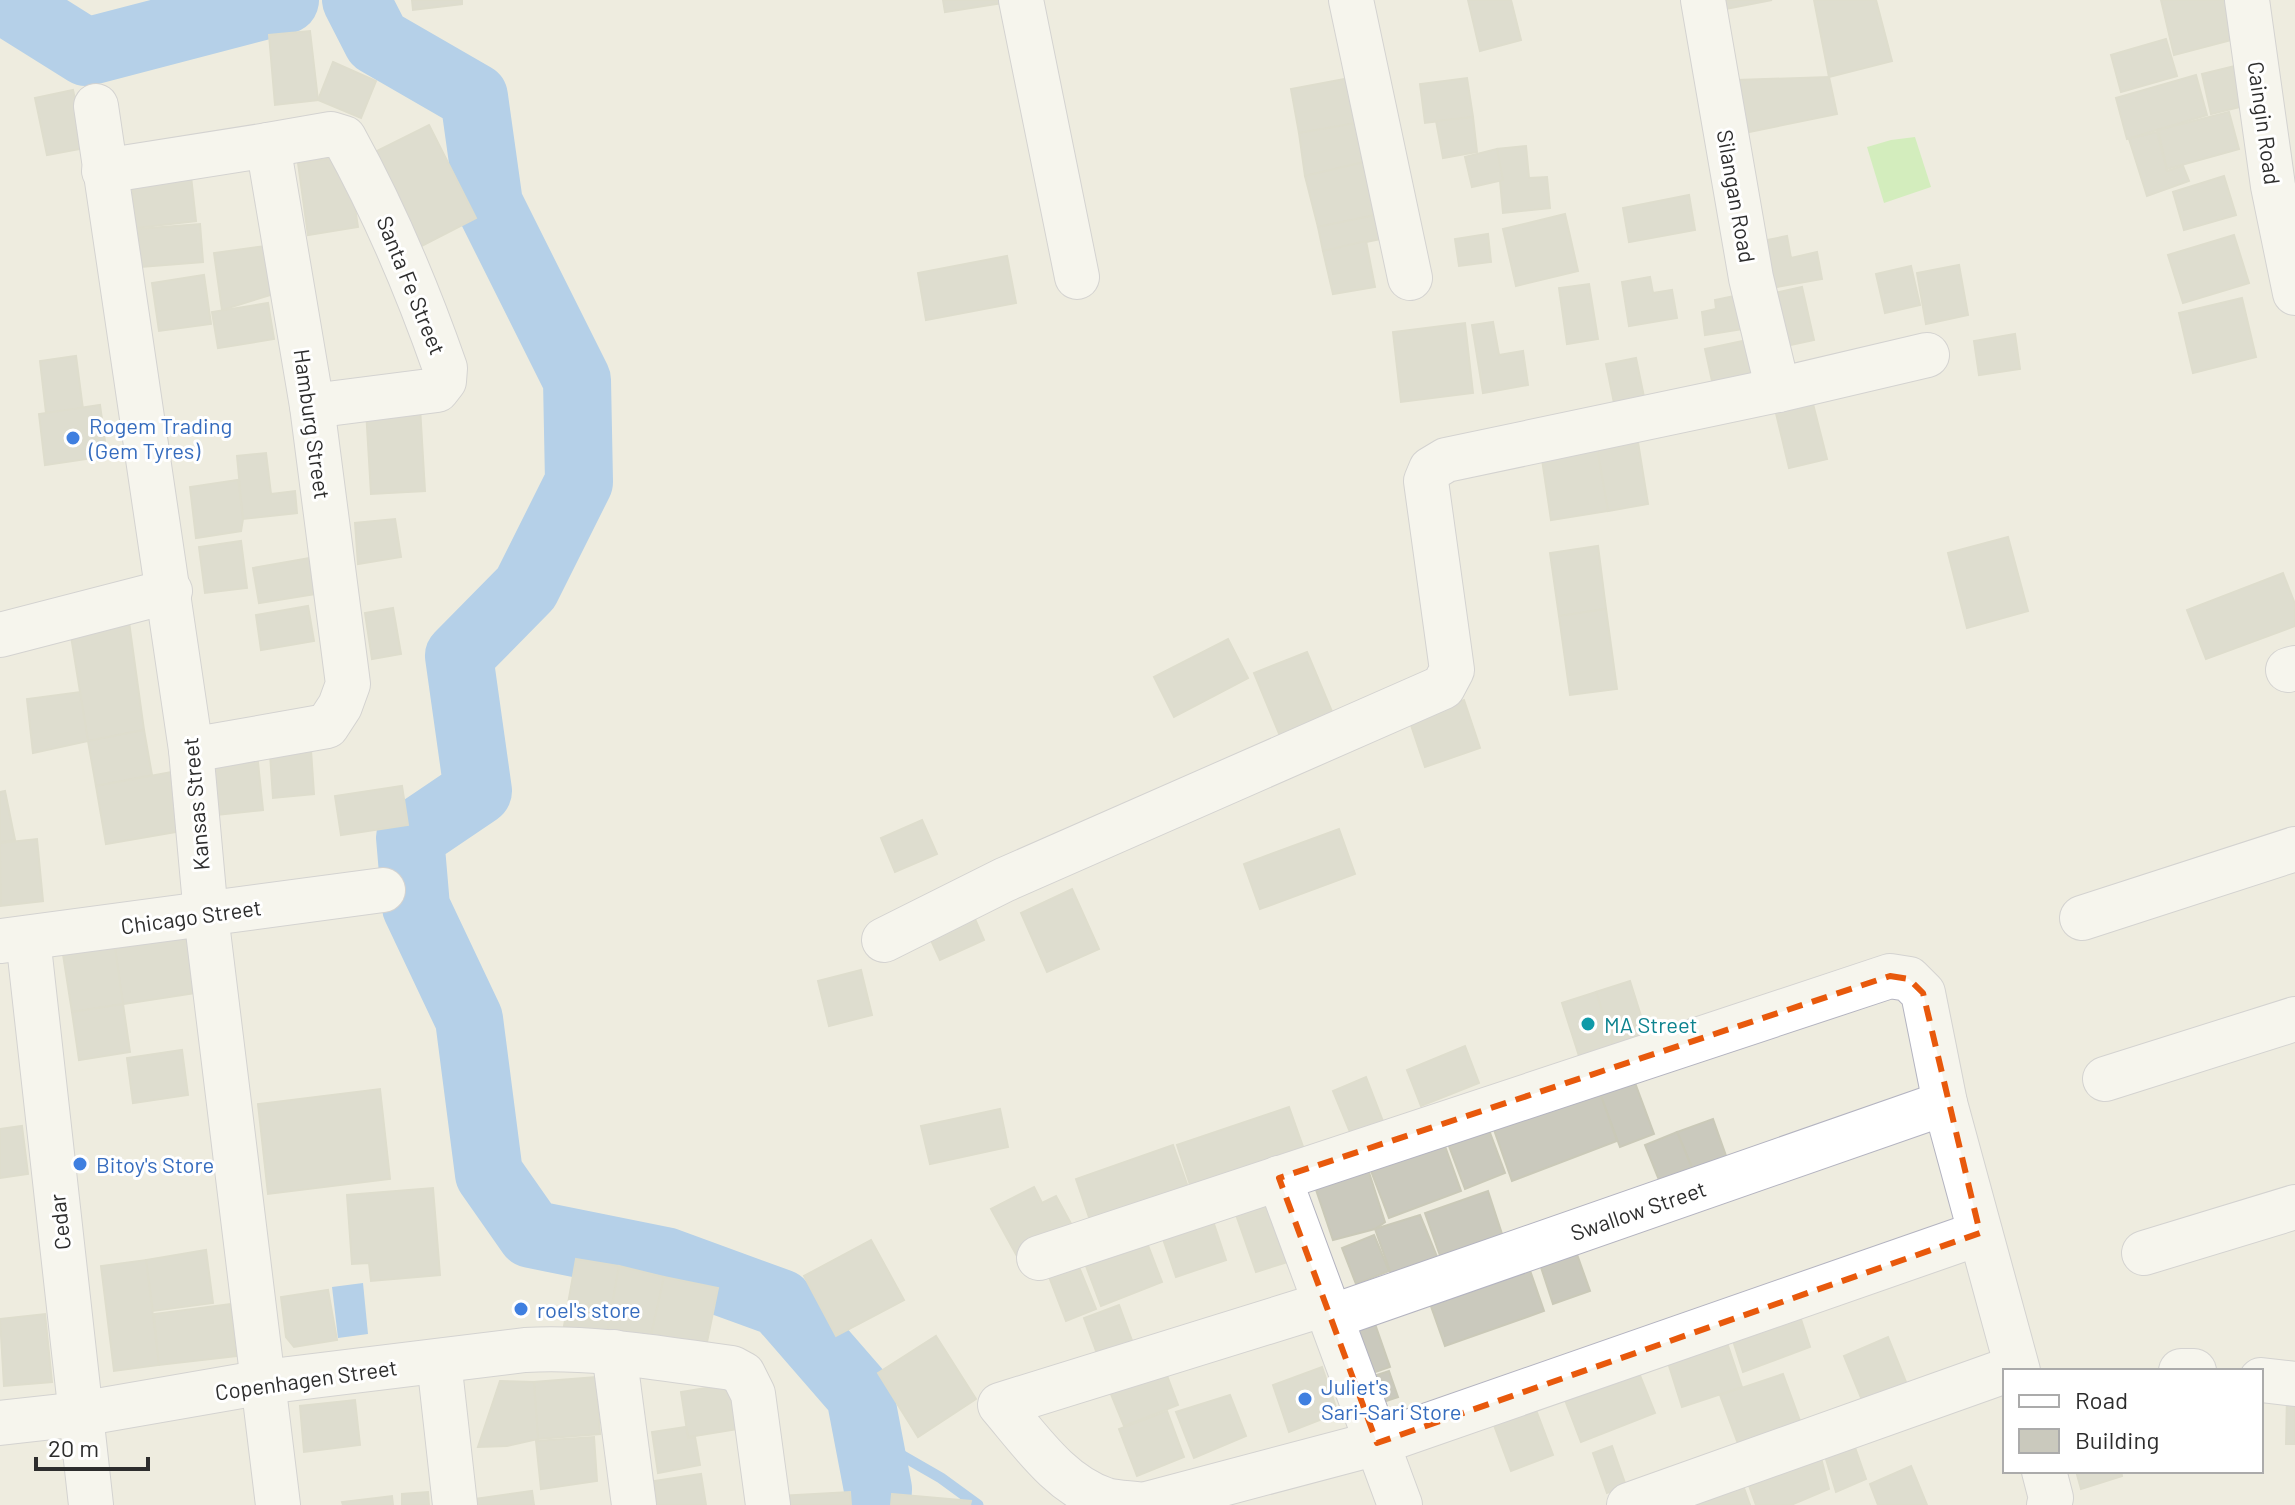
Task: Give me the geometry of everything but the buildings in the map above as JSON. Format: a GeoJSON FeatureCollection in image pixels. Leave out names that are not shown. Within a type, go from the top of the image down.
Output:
{"type":"FeatureCollection","features":[{"type":"Feature","properties":{"kind":"street"},"geometry":{"type":"LineString","coordinates":[[1021,0],[1077,277]]}},
{"type":"Feature","properties":{"kind":"street"},"geometry":{"type":"LineString","coordinates":[[1351,0],[1410,278]]}},
{"type":"Feature","properties":{"kind":"street","name":"Silangan Road"},"geometry":{"type":"LineString","coordinates":[[1703,0],[1751,278],[1778,390]]}},
{"type":"Feature","properties":{"kind":"street","name":"Caingin Road"},"geometry":{"type":"LineString","coordinates":[[2247,0],[2273,186],[2295,293]]}},
{"type":"Feature","properties":{"kind":"street","name":"Kansas Street"},"geometry":{"type":"LineString","coordinates":[[96,106],[170,591],[191,750],[206,915],[278,1505]]}},
{"type":"Feature","properties":{"kind":"street","name":"Santa Fe Street"},"geometry":{"type":"LineString","coordinates":[[268,145],[331,134],[344,138],[372,189],[417,287],[445,368],[444,381],[437,390],[312,406]]}},
{"type":"Feature","properties":{"kind":"street"},"geometry":{"type":"LineString","coordinates":[[104,171],[268,145]]}},
{"type":"Feature","properties":{"kind":"street","name":"Hamburg Street"},"geometry":{"type":"LineString","coordinates":[[191,750],[327,726],[340,706],[348,684],[312,406],[268,145]]}},
{"type":"Feature","properties":{"kind":"street"},"geometry":{"type":"LineString","coordinates":[[884,940],[1004,880],[1443,687],[1452,670],[1426,481],[1431,469],[1446,460],[1778,390],[1927,355]]}},
{"type":"Feature","properties":{"kind":"street"},"geometry":{"type":"LineString","coordinates":[[0,635],[170,591]]}},
{"type":"Feature","properties":{"kind":"street"},"geometry":{"type":"LineString","coordinates":[[2082,918],[2295,849]]}},
{"type":"Feature","properties":{"kind":"street","name":"Chicago Street"},"geometry":{"type":"LineString","coordinates":[[14,940],[383,890]]}},
{"type":"Feature","properties":{"kind":"street","name":"Cedar"},"geometry":{"type":"LineString","coordinates":[[14,940],[91,1505]]}},
{"type":"Feature","properties":{"kind":"street"},"geometry":{"type":"LineString","coordinates":[[1039,1258],[1890,976],[1909,979],[1923,993],[1945,1103],[1980,1233],[2011,1369]]}},
{"type":"Feature","properties":{"kind":"street"},"geometry":{"type":"LineString","coordinates":[[2105,1079],[2295,1019]]}},
{"type":"Feature","properties":{"kind":"street","name":"Swallow Street"},"geometry":{"type":"LineString","coordinates":[[1377,1443],[1143,1505],[1105,1499],[1070,1482],[1043,1456],[1000,1405],[1328,1311],[1945,1103]]}},
{"type":"Feature","properties":{"kind":"street"},"geometry":{"type":"LineString","coordinates":[[1279,1178],[1400,1505]]}},
{"type":"Feature","properties":{"kind":"street"},"geometry":{"type":"LineString","coordinates":[[2144,1253],[2295,1207]]}},
{"type":"Feature","properties":{"kind":"street"},"geometry":{"type":"LineString","coordinates":[[1377,1443],[1980,1233]]}},
{"type":"Feature","properties":{"kind":"street","name":"Copenhagen Street"},"geometry":{"type":"LineString","coordinates":[[0,1423],[80,1414],[264,1382],[439,1361],[560,1348],[614,1352],[732,1368],[743,1374],[753,1394],[768,1505]]}},
{"type":"Feature","properties":{"kind":"street"},"geometry":{"type":"LineString","coordinates":[[614,1352],[634,1505]]}},
{"type":"Feature","properties":{"kind":"street"},"geometry":{"type":"LineString","coordinates":[[439,1361],[455,1505]]}},
{"type":"Feature","properties":{"kind":"street"},"geometry":{"type":"LineString","coordinates":[[1629,1505],[2003,1373]]}},
{"type":"Feature","properties":{"kind":"street"},"geometry":{"type":"LineString","coordinates":[[2263,1380],[2295,1384]]}},
{"type":"Feature","properties":{"kind":"street"},"geometry":{"type":"LineString","coordinates":[[2045,1473],[2051,1498],[2049,1505]]}},
{"type":"Feature","properties":{"kind":"highlighted area"},"geometry":{"type":"Polygon","coordinates":[[[1890,976],[1909,979],[1923,993],[1980,1233],[1377,1443],[1279,1178],[1890,976]]]}},
{"type":"Feature","properties":{"kind":"green space"},"geometry":{"type":"Polygon","coordinates":[[[1915,137],[1931,187],[1884,203],[1867,147],[1915,137]]]}},
{"type":"Feature","properties":{"kind":"water"},"geometry":{"type":"Polygon","coordinates":[[[363,1283],[368,1334],[338,1338],[332,1287],[363,1283]]]}},
{"type":"Feature","properties":{"kind":"waterway"},"geometry":{"type":"LineString","coordinates":[[3,0],[86,52],[285,0]]}},
{"type":"Feature","properties":{"kind":"waterway"},"geometry":{"type":"LineString","coordinates":[[356,0],[377,41],[474,97],[489,204],[577,380],[579,482],[526,588],[459,656],[478,791],[410,837],[416,907],[469,1019],[489,1174],[531,1234],[665,1261],[780,1303],[860,1395],[878,1489],[877,1505]]}},
{"type":"Feature","properties":{"kind":"waterway"},"geometry":{"type":"LineString","coordinates":[[868,1436],[941,1478],[978,1505]]}},
{"type":"Feature","properties":{"kind":"place","name":"Rogem Trading (Gem Tyres)"},"geometry":{"type":"Point","coordinates":[73,438]}},
{"type":"Feature","properties":{"kind":"place","name":"MA Street"},"geometry":{"type":"Point","coordinates":[1588,1024]}},
{"type":"Feature","properties":{"kind":"place","name":"Bitoy's Store"},"geometry":{"type":"Point","coordinates":[80,1164]}},
{"type":"Feature","properties":{"kind":"place","name":"roel's store"},"geometry":{"type":"Point","coordinates":[521,1309]}},
{"type":"Feature","properties":{"kind":"place","name":"Juliet's Sari-Sari Store"},"geometry":{"type":"Point","coordinates":[1305,1399]}}]}
